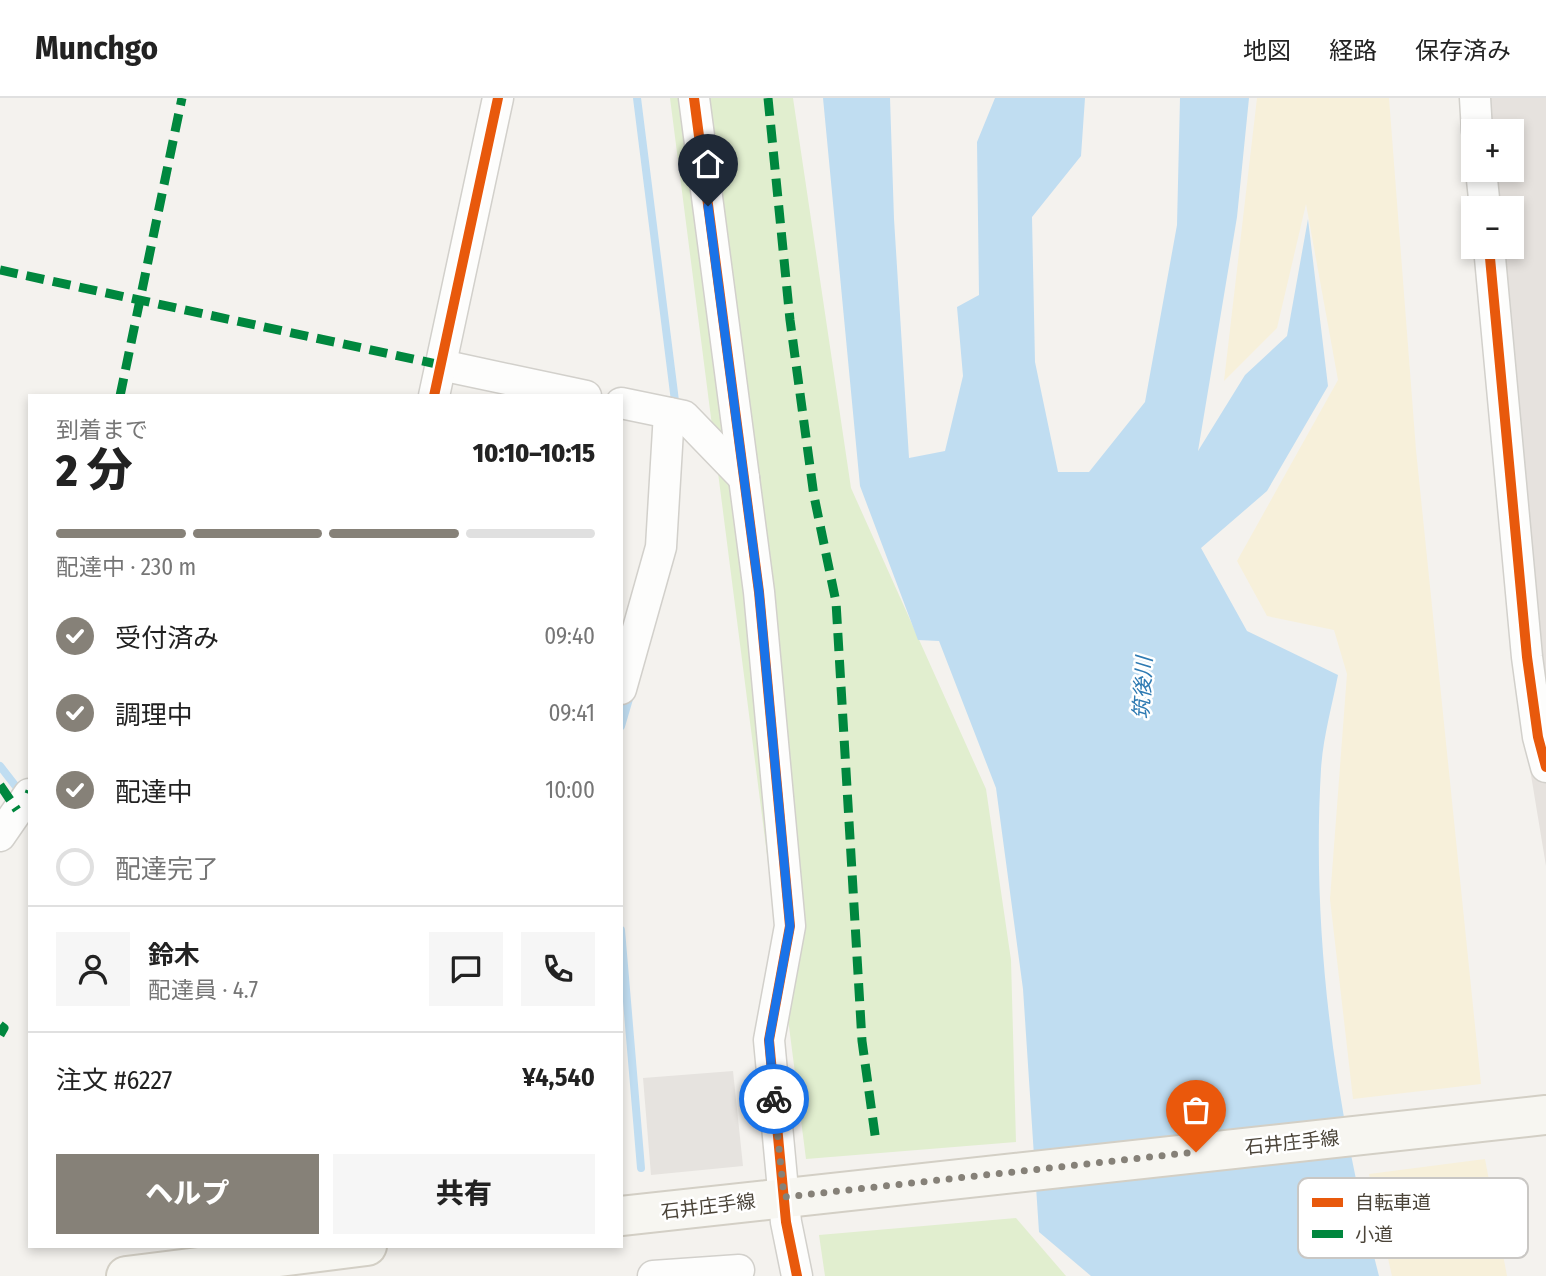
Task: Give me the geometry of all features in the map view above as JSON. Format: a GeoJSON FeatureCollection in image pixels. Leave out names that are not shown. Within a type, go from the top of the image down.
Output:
{"type":"FeatureCollection","features":[{"type":"Feature","properties":{"kind":"main road","name":"石井庄手線"},"geometry":{"type":"LineString","coordinates":[[623,1216],[1546,1115]]}},
{"type":"Feature","properties":{"kind":"main road"},"geometry":{"type":"LineString","coordinates":[[126,1276],[350,1248]]}},
{"type":"Feature","properties":{"kind":"street"},"geometry":{"type":"LineString","coordinates":[[434,394],[498,98]]}},
{"type":"Feature","properties":{"kind":"street"},"geometry":{"type":"LineString","coordinates":[[694,98],[759,592],[790,926],[769,1040],[802,1195],[797,1276]]}},
{"type":"Feature","properties":{"kind":"street"},"geometry":{"type":"LineString","coordinates":[[1475,98],[1476,119]]}},
{"type":"Feature","properties":{"kind":"street"},"geometry":{"type":"LineString","coordinates":[[1490,259],[1527,657],[1546,766]]}},
{"type":"Feature","properties":{"kind":"street"},"geometry":{"type":"LineString","coordinates":[[440,365],[577,394]]}},
{"type":"Feature","properties":{"kind":"street"},"geometry":{"type":"LineString","coordinates":[[623,403],[676,415],[744,478]]}},
{"type":"Feature","properties":{"kind":"street"},"geometry":{"type":"LineString","coordinates":[[623,682],[662,547],[676,415]]}},
{"type":"Feature","properties":{"kind":"street"},"geometry":{"type":"LineString","coordinates":[[0,836],[25,809]]}},
{"type":"Feature","properties":{"kind":"street"},"geometry":{"type":"LineString","coordinates":[[653,1276],[739,1270]]}},
{"type":"Feature","properties":{"kind":"shaded area"},"geometry":{"type":"Polygon","coordinates":[[[1464,98],[1546,98],[1546,866],[1529,763],[1496,471],[1478,259],[1524,259],[1524,196],[1473,196],[1472,182],[1524,182],[1524,119],[1466,119],[1464,98]]]}},
{"type":"Feature","properties":{"kind":"shaded area"},"geometry":{"type":"Polygon","coordinates":[[[733,1071],[743,1166],[651,1175],[643,1078],[733,1071]]]}},
{"type":"Feature","properties":{"kind":"green space"},"geometry":{"type":"Polygon","coordinates":[[[670,98],[793,98],[851,488],[986,789],[1011,960],[1016,1142],[806,1159],[670,98]]]}},
{"type":"Feature","properties":{"kind":"green space"},"geometry":{"type":"Polygon","coordinates":[[[1016,1218],[1066,1276],[825,1276],[819,1235],[1016,1218]]]}},
{"type":"Feature","properties":{"kind":"sand"},"geometry":{"type":"Polygon","coordinates":[[[1257,98],[1389,98],[1416,450],[1481,1084],[1353,1099],[1330,899],[1347,674],[1334,630],[1267,616],[1237,561],[1338,380],[1306,204],[1277,328],[1224,381],[1257,98]]]}},
{"type":"Feature","properties":{"kind":"sand"},"geometry":{"type":"Polygon","coordinates":[[[1485,1159],[1489,1178],[1370,1178],[1369,1174],[1485,1159]]]}},
{"type":"Feature","properties":{"kind":"sand"},"geometry":{"type":"Polygon","coordinates":[[[1388,1258],[1504,1258],[1507,1276],[1392,1276],[1388,1258]]]}},
{"type":"Feature","properties":{"kind":"water","name":"筑後川"},"geometry":{"type":"Polygon","coordinates":[[[823,98],[890,98],[894,219],[909,458],[945,451],[963,376],[957,307],[979,295],[977,142],[995,98],[1085,98],[1081,156],[1032,217],[1035,362],[1058,472],[1089,472],[1145,402],[1177,225],[1180,98],[1249,98],[1237,217],[1198,451],[1245,375],[1287,336],[1308,219],[1328,386],[1267,491],[1201,548],[1247,631],[1338,675],[1321,769],[1320,897],[1330,1025],[1356,1178],[1298,1178],[1298,1258],[1375,1258],[1379,1276],[1091,1276],[1039,1232],[1023,989],[996,788],[939,641],[918,640],[860,486],[823,98]]]}},
{"type":"Feature","properties":{"kind":"waterway"},"geometry":{"type":"LineString","coordinates":[[637,98],[676,409]]}},
{"type":"Feature","properties":{"kind":"waterway"},"geometry":{"type":"LineString","coordinates":[[623,719],[631,692]]}},
{"type":"Feature","properties":{"kind":"waterway"},"geometry":{"type":"LineString","coordinates":[[0,766],[21,793]]}},
{"type":"Feature","properties":{"kind":"waterway"},"geometry":{"type":"LineString","coordinates":[[623,954],[641,1168]]}},
{"type":"Feature","properties":{"kind":"marked path"},"geometry":{"type":"LineString","coordinates":[[120,394],[182,98]]}},
{"type":"Feature","properties":{"kind":"marked path"},"geometry":{"type":"LineString","coordinates":[[768,98],[790,320],[814,496],[836,602],[862,1041],[876,1142]]}},
{"type":"Feature","properties":{"kind":"marked path"},"geometry":{"type":"LineString","coordinates":[[0,270],[441,365]]}},
{"type":"Feature","properties":{"kind":"marked path"},"geometry":{"type":"LineString","coordinates":[[0,785],[17,810]]}},
{"type":"Feature","properties":{"kind":"marked path"},"geometry":{"type":"LineString","coordinates":[[0,1025],[4,1028],[0,1035]]}},
{"type":"Feature","properties":{"kind":"cycle path"},"geometry":{"type":"LineString","coordinates":[[434,394],[498,98]]}},
{"type":"Feature","properties":{"kind":"cycle path"},"geometry":{"type":"LineString","coordinates":[[694,98],[759,592],[790,926],[769,1040],[786,1222],[797,1276]]}},
{"type":"Feature","properties":{"kind":"cycle path"},"geometry":{"type":"LineString","coordinates":[[1490,259],[1527,657],[1538,737],[1546,767]]}},
{"type":"Feature","properties":{"kind":"way so far"},"geometry":{"type":"LineString","coordinates":[[774,1099],[784,1197],[1196,1152]]}},
{"type":"Feature","properties":{"kind":"route"},"geometry":{"type":"LineString","coordinates":[[708,206],[759,592],[790,926],[769,1040],[774,1099]]}}]}
